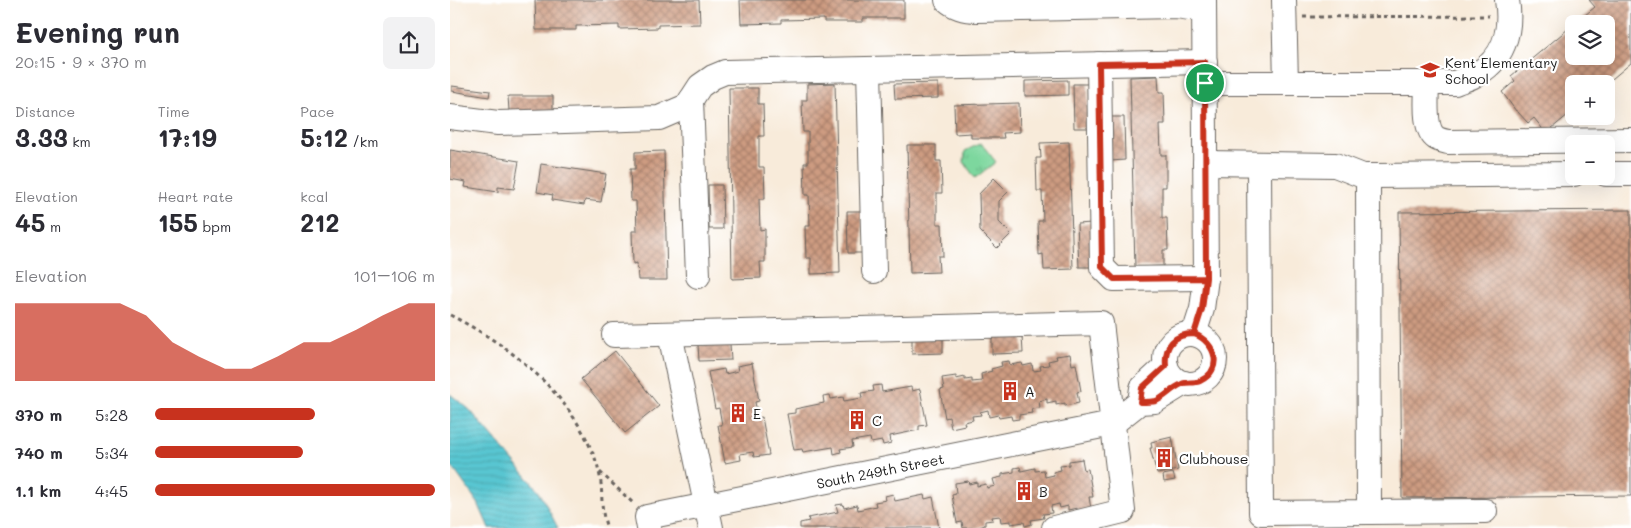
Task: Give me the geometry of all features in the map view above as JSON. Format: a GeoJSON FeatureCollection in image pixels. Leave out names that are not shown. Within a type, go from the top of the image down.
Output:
{"type":"FeatureCollection","features":[{"type":"Feature","properties":{"kind":"street"},"geometry":{"type":"LineString","coordinates":[[947,0],[953,5],[966,10],[1204,5],[1206,278],[1202,309],[1194,334]]}},
{"type":"Feature","properties":{"kind":"street"},"geometry":{"type":"LineString","coordinates":[[1284,8],[1286,83]]}},
{"type":"Feature","properties":{"kind":"street"},"geometry":{"type":"LineString","coordinates":[[450,117],[498,123],[659,118],[688,106],[700,86],[713,77],[725,72],[1099,64],[1205,72],[1286,83],[1455,83],[1474,76],[1493,62],[1501,50],[1508,31],[1508,8]]}},
{"type":"Feature","properties":{"kind":"street"},"geometry":{"type":"LineString","coordinates":[[1099,64],[1102,267],[1114,279],[1206,278]]}},
{"type":"Feature","properties":{"kind":"street"},"geometry":{"type":"LineString","coordinates":[[869,69],[874,271]]}},
{"type":"Feature","properties":{"kind":"street"},"geometry":{"type":"LineString","coordinates":[[1427,83],[1428,125],[1430,132],[1437,139],[1448,142],[1631,140]]}},
{"type":"Feature","properties":{"kind":"street"},"geometry":{"type":"LineString","coordinates":[[691,100],[698,276]]}},
{"type":"Feature","properties":{"kind":"street"},"geometry":{"type":"LineString","coordinates":[[1206,163],[1335,165],[1363,176],[1565,174]]}},
{"type":"Feature","properties":{"kind":"street"},"geometry":{"type":"LineString","coordinates":[[1259,165],[1261,513],[1485,511]]}},
{"type":"Feature","properties":{"kind":"street"},"geometry":{"type":"LineString","coordinates":[[1615,174],[1631,174]]}},
{"type":"Feature","properties":{"kind":"street"},"geometry":{"type":"LineString","coordinates":[[1368,176],[1369,512]]}},
{"type":"Feature","properties":{"kind":"street"},"geometry":{"type":"LineString","coordinates":[[614,335],[1101,323],[1123,511],[1054,528]]}},
{"type":"Feature","properties":{"kind":"street"},"geometry":{"type":"LineString","coordinates":[[670,334],[711,528]]}},
{"type":"Feature","properties":{"kind":"street"},"geometry":{"type":"LineString","coordinates":[[1186,334],[1194,334],[1208,342],[1215,356],[1211,371],[1200,382],[1192,384],[1184,383],[1170,374],[1165,358],[1171,342],[1186,334]]}},
{"type":"Feature","properties":{"kind":"street"},"geometry":{"type":"LineString","coordinates":[[1140,402],[1142,388],[1166,366]]}},
{"type":"Feature","properties":{"kind":"street"},"geometry":{"type":"LineString","coordinates":[[1112,424],[1140,402],[1155,401],[1184,383]]}},
{"type":"Feature","properties":{"kind":"street","name":"South 249th Street"},"geometry":{"type":"LineString","coordinates":[[648,522],[706,505],[1112,424]]}},
{"type":"Feature","properties":{"kind":"path"},"geometry":{"type":"LineString","coordinates":[[1284,8],[1508,8]]}},
{"type":"Feature","properties":{"kind":"path"},"geometry":{"type":"LineString","coordinates":[[450,315],[524,362],[543,380],[576,420],[589,445],[599,472],[602,515],[607,528]]}},
{"type":"Feature","properties":{"kind":"path"},"geometry":{"type":"LineString","coordinates":[[599,472],[648,522]]}},
{"type":"Feature","properties":{"kind":"green space"},"geometry":{"type":"Polygon","coordinates":[[[981,143],[996,162],[975,178],[964,162],[965,151],[981,143]]]}},
{"type":"Feature","properties":{"kind":"water"},"geometry":{"type":"Polygon","coordinates":[[[450,394],[469,409],[539,491],[558,528],[489,528],[478,503],[450,464],[450,394]]]}},
{"type":"Feature","properties":{"kind":"building"},"geometry":{"type":"Polygon","coordinates":[[[535,0],[699,0],[700,24],[658,25],[658,28],[619,29],[619,25],[576,26],[576,30],[536,30],[535,0]]]}},
{"type":"Feature","properties":{"kind":"building"},"geometry":{"type":"Polygon","coordinates":[[[740,0],[904,0],[904,18],[863,18],[863,22],[824,22],[824,19],[781,20],[781,23],[741,24],[740,0]]]}},
{"type":"Feature","properties":{"kind":"building"},"geometry":{"type":"Polygon","coordinates":[[[1589,0],[1631,0],[1631,63],[1615,76],[1565,75],[1565,117],[1546,133],[1534,118],[1528,123],[1502,92],[1515,81],[1511,76],[1565,31],[1565,65],[1615,65],[1615,15],[1585,15],[1595,7],[1589,0]]]}},
{"type":"Feature","properties":{"kind":"building"},"geometry":{"type":"Polygon","coordinates":[[[1158,76],[1159,92],[1164,92],[1165,124],[1160,124],[1161,155],[1166,155],[1166,187],[1162,187],[1162,218],[1167,218],[1168,250],[1163,250],[1163,266],[1135,267],[1130,77],[1158,76]]]}},
{"type":"Feature","properties":{"kind":"building"},"geometry":{"type":"Polygon","coordinates":[[[1068,80],[1068,95],[1025,96],[1025,81],[1068,80]]]}},
{"type":"Feature","properties":{"kind":"building"},"geometry":{"type":"Polygon","coordinates":[[[835,83],[840,273],[811,274],[811,258],[806,258],[805,226],[810,226],[809,195],[805,195],[804,163],[808,163],[808,132],[803,132],[802,100],[807,100],[807,84],[835,83]]]}},
{"type":"Feature","properties":{"kind":"building"},"geometry":{"type":"Polygon","coordinates":[[[938,83],[938,98],[895,99],[894,84],[938,83]]]}},
{"type":"Feature","properties":{"kind":"building"},"geometry":{"type":"Polygon","coordinates":[[[1073,84],[1088,84],[1089,128],[1074,128],[1073,84]]]}},
{"type":"Feature","properties":{"kind":"building"},"geometry":{"type":"Polygon","coordinates":[[[452,86],[490,91],[489,97],[452,91],[452,86]]]}},
{"type":"Feature","properties":{"kind":"building"},"geometry":{"type":"Polygon","coordinates":[[[729,88],[758,88],[758,104],[763,104],[764,136],[759,136],[759,167],[764,167],[765,199],[759,199],[760,230],[765,229],[765,262],[760,262],[761,278],[732,279],[729,88]]]}},
{"type":"Feature","properties":{"kind":"building"},"geometry":{"type":"Polygon","coordinates":[[[508,96],[553,96],[553,111],[509,111],[508,96]]]}},
{"type":"Feature","properties":{"kind":"building"},"geometry":{"type":"Polygon","coordinates":[[[1019,103],[1020,132],[1003,133],[1004,138],[971,138],[971,133],[955,134],[954,105],[1019,103]]]}},
{"type":"Feature","properties":{"kind":"building"},"geometry":{"type":"Polygon","coordinates":[[[1109,117],[1124,117],[1125,160],[1110,161],[1109,117]]]}},
{"type":"Feature","properties":{"kind":"building"},"geometry":{"type":"Polygon","coordinates":[[[1069,142],[1073,269],[1044,270],[1043,254],[1039,255],[1038,221],[1043,221],[1042,191],[1037,191],[1036,158],[1041,158],[1040,143],[1069,142]]]}},
{"type":"Feature","properties":{"kind":"building"},"geometry":{"type":"Polygon","coordinates":[[[907,145],[936,145],[936,161],[941,161],[942,193],[937,193],[937,224],[942,224],[943,256],[938,256],[939,272],[910,273],[907,145]]]}},
{"type":"Feature","properties":{"kind":"building"},"geometry":{"type":"Polygon","coordinates":[[[450,150],[519,161],[514,189],[498,187],[498,192],[465,187],[466,182],[450,179],[450,150]]]}},
{"type":"Feature","properties":{"kind":"building"},"geometry":{"type":"Polygon","coordinates":[[[664,151],[667,280],[638,280],[637,263],[633,264],[632,231],[637,231],[636,201],[631,201],[630,169],[635,169],[635,152],[664,151]]]}},
{"type":"Feature","properties":{"kind":"building"},"geometry":{"type":"Polygon","coordinates":[[[541,164],[606,174],[601,202],[585,200],[584,205],[552,200],[553,195],[537,192],[541,164]]]}},
{"type":"Feature","properties":{"kind":"building"},"geometry":{"type":"Polygon","coordinates":[[[994,178],[1008,192],[999,201],[999,222],[1011,234],[997,248],[980,231],[979,194],[994,178]]]}},
{"type":"Feature","properties":{"kind":"building"},"geometry":{"type":"Polygon","coordinates":[[[708,185],[722,185],[723,229],[709,229],[708,185]]]}},
{"type":"Feature","properties":{"kind":"building"},"geometry":{"type":"Polygon","coordinates":[[[1631,210],[1631,496],[1402,498],[1399,212],[1631,210]]]}},
{"type":"Feature","properties":{"kind":"building"},"geometry":{"type":"Polygon","coordinates":[[[847,211],[862,211],[863,253],[848,253],[847,211]]]}},
{"type":"Feature","properties":{"kind":"building"},"geometry":{"type":"Polygon","coordinates":[[[1092,223],[1094,267],[1079,267],[1077,224],[1092,223]]]}},
{"type":"Feature","properties":{"kind":"building"},"geometry":{"type":"Polygon","coordinates":[[[1022,336],[1023,353],[992,354],[992,337],[1022,336]]]}},
{"type":"Feature","properties":{"kind":"building"},"geometry":{"type":"Polygon","coordinates":[[[943,338],[943,353],[912,354],[912,339],[943,338]]]}},
{"type":"Feature","properties":{"kind":"building"},"geometry":{"type":"Polygon","coordinates":[[[730,344],[731,360],[699,361],[698,345],[730,344]]]}},
{"type":"Feature","properties":{"kind":"building"},"geometry":{"type":"Polygon","coordinates":[[[615,351],[659,406],[625,433],[581,379],[615,351]]]}},
{"type":"Feature","properties":{"kind":"building","name":"A"},"geometry":{"type":"Polygon","coordinates":[[[1070,354],[1072,365],[1076,364],[1081,391],[1077,392],[1079,403],[1065,406],[1065,403],[1056,405],[1056,401],[1047,403],[1047,399],[1039,401],[1040,408],[1031,409],[1032,413],[1019,415],[1019,419],[1012,420],[1011,416],[999,418],[998,415],[989,417],[988,410],[980,412],[981,415],[972,416],[973,420],[964,422],[965,425],[951,428],[949,417],[945,418],[940,390],[944,389],[942,378],[956,376],[956,379],[965,377],[965,380],[972,379],[972,382],[982,381],[981,374],[1002,366],[1001,362],[1009,361],[1010,365],[1022,363],[1023,366],[1032,364],[1033,371],[1041,370],[1040,366],[1049,365],[1048,361],[1057,359],[1056,356],[1070,354]]]}},
{"type":"Feature","properties":{"kind":"building","name":"E"},"geometry":{"type":"Polygon","coordinates":[[[752,363],[759,401],[755,402],[758,418],[762,417],[769,455],[754,457],[753,452],[740,454],[741,460],[725,463],[718,425],[722,425],[719,408],[715,409],[708,372],[724,369],[725,374],[738,371],[737,366],[752,363]]]}},
{"type":"Feature","properties":{"kind":"building","name":"C"},"geometry":{"type":"Polygon","coordinates":[[[881,385],[882,392],[911,387],[912,391],[920,389],[927,425],[919,426],[919,430],[890,436],[891,443],[883,445],[882,441],[871,443],[870,438],[852,441],[853,447],[840,449],[841,452],[834,454],[833,447],[803,452],[802,449],[794,450],[787,414],[795,413],[795,409],[824,403],[823,396],[830,395],[831,399],[843,397],[844,401],[862,398],[861,393],[874,391],[873,386],[881,385]]]}},
{"type":"Feature","properties":{"kind":"building","name":"Clubhouse"},"geometry":{"type":"Polygon","coordinates":[[[1172,437],[1178,470],[1157,474],[1150,448],[1152,448],[1151,442],[1172,437]]]}},
{"type":"Feature","properties":{"kind":"building","name":"B"},"geometry":{"type":"Polygon","coordinates":[[[1082,459],[1084,470],[1088,469],[1093,497],[1089,497],[1091,509],[1077,511],[1077,508],[1068,510],[1068,506],[1060,508],[1059,504],[1051,506],[1052,513],[1043,514],[1044,518],[1031,520],[1032,524],[1025,526],[1024,522],[1011,524],[1011,521],[1001,522],[1000,516],[992,517],[993,520],[985,521],[985,525],[977,528],[963,528],[962,522],[957,523],[952,495],[956,494],[955,483],[968,481],[969,484],[977,482],[977,486],[986,484],[987,488],[995,486],[993,479],[1002,477],[1002,474],[1014,472],[1014,468],[1020,467],[1021,471],[1035,468],[1035,471],[1044,470],[1045,477],[1054,475],[1053,472],[1061,470],[1060,466],[1069,465],[1069,461],[1082,459]]]}},
{"type":"Feature","properties":{"kind":"building"},"geometry":{"type":"Polygon","coordinates":[[[1173,473],[1175,480],[1164,482],[1163,475],[1173,473]]]}},
{"type":"Feature","properties":{"kind":"building"},"geometry":{"type":"Polygon","coordinates":[[[893,494],[895,501],[924,495],[925,499],[933,497],[939,528],[800,528],[800,523],[809,521],[808,518],[838,512],[836,505],[843,504],[844,508],[857,505],[858,510],[876,506],[875,502],[886,500],[885,496],[893,494]]]}},
{"type":"Feature","properties":{"kind":"place","name":"Kent Elementary School"},"geometry":{"type":"Point","coordinates":[1430,70]}},
{"type":"Feature","properties":{"kind":"place","name":"A"},"geometry":{"type":"Point","coordinates":[1010,391]}},
{"type":"Feature","properties":{"kind":"place","name":"E"},"geometry":{"type":"Point","coordinates":[738,413]}},
{"type":"Feature","properties":{"kind":"place","name":"C"},"geometry":{"type":"Point","coordinates":[857,420]}},
{"type":"Feature","properties":{"kind":"place","name":"Clubhouse"},"geometry":{"type":"Point","coordinates":[1164,458]}},
{"type":"Feature","properties":{"kind":"place","name":"B"},"geometry":{"type":"Point","coordinates":[1024,491]}},
{"type":"Feature","properties":{"kind":"route"},"geometry":{"type":"LineString","coordinates":[[1205,83],[1205,62],[1099,64],[1102,267],[1114,279],[1206,278],[1202,309],[1194,334],[1186,334],[1171,342],[1165,358],[1166,366],[1142,388],[1140,402],[1155,401],[1184,383],[1200,382],[1211,371],[1214,364],[1215,356],[1212,348],[1202,337],[1194,334],[1202,309],[1206,278],[1205,83]]}}]}
